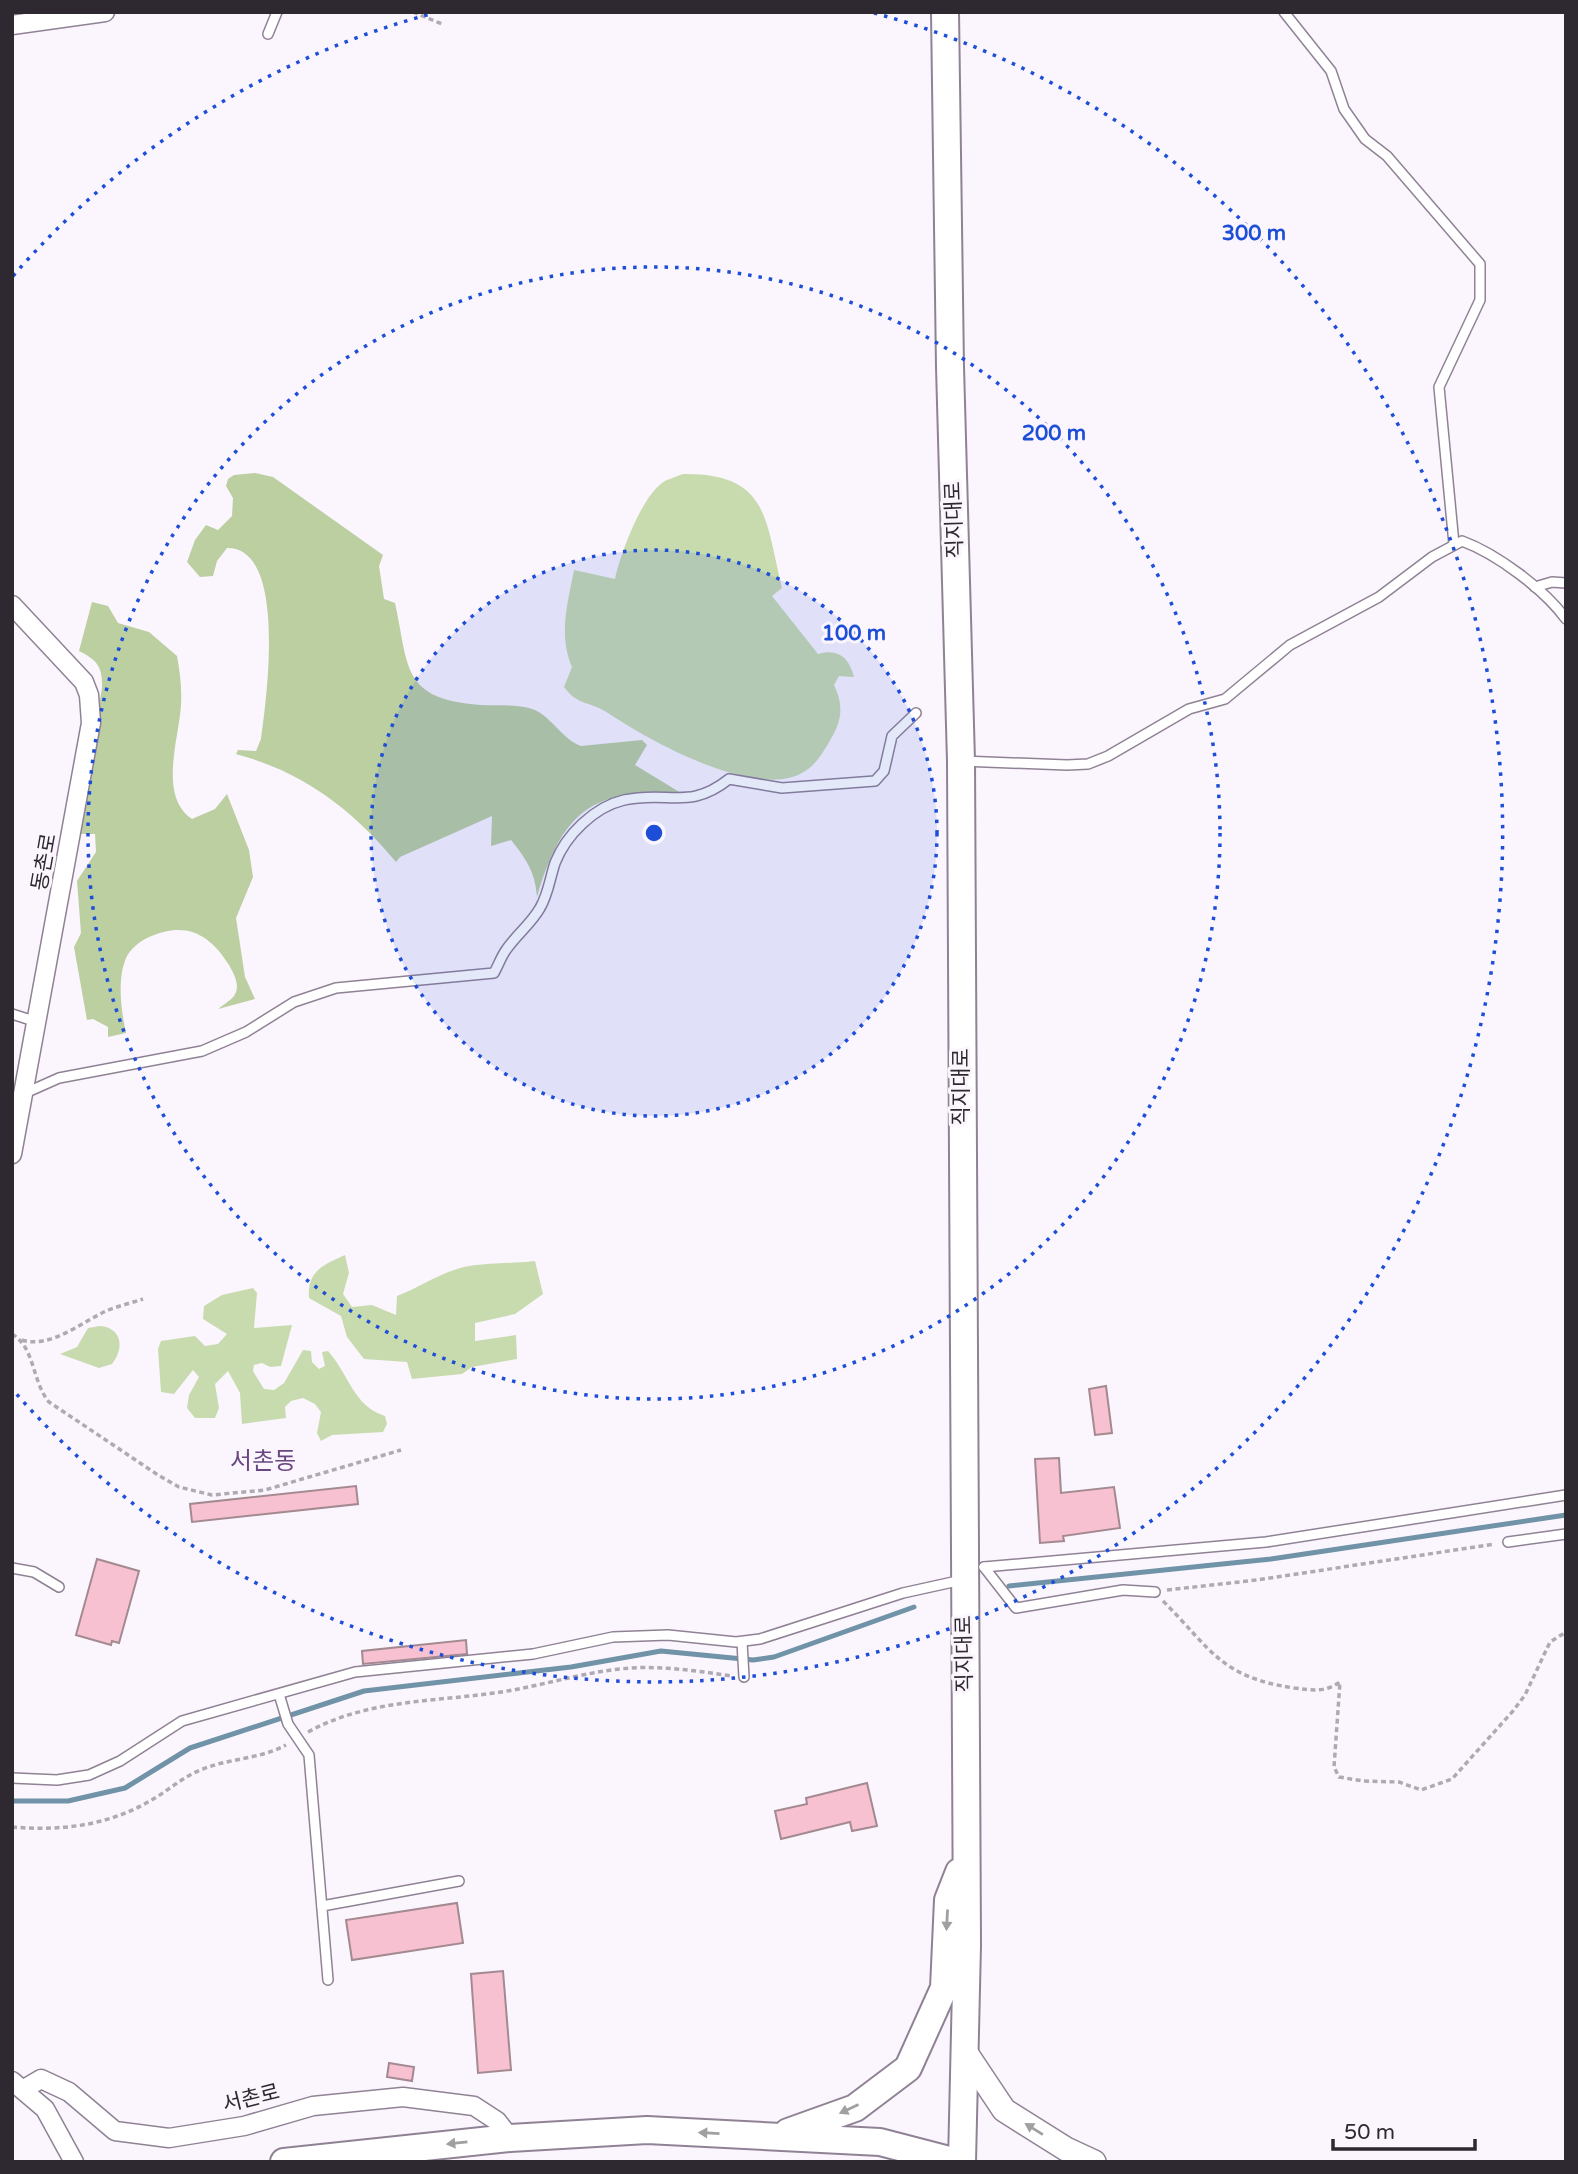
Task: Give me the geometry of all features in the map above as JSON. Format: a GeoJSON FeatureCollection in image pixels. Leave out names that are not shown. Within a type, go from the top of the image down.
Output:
{"type":"FeatureCollection","features":[{"type":"Feature","properties":{"kind":"main road","name":"직지대로"},"geometry":{"type":"LineString","coordinates":[[945,12],[950,367],[961,761],[973,1573],[966,1855],[966,2053],[960,2162]]}},
{"type":"Feature","properties":{"kind":"main road"},"geometry":{"type":"LineString","coordinates":[[777,2136],[855,2108],[908,2068],[944,1988],[948,1900],[966,1855]]}},
{"type":"Feature","properties":{"kind":"main road"},"geometry":{"type":"LineString","coordinates":[[284,2162],[510,2138],[648,2130],[880,2142],[960,2162]]}},
{"type":"Feature","properties":{"kind":"street"},"geometry":{"type":"LineString","coordinates":[[12,25],[105,12]]}},
{"type":"Feature","properties":{"kind":"street","name":"동촌로"},"geometry":{"type":"LineString","coordinates":[[12,605],[84,682],[91,706],[92,723],[12,1154]]}},
{"type":"Feature","properties":{"kind":"street"},"geometry":{"type":"LineString","coordinates":[[966,2053],[1004,2110],[1066,2149],[1094,2162]]}},
{"type":"Feature","properties":{"kind":"street","name":"서촌로"},"geometry":{"type":"LineString","coordinates":[[18,2085],[40,2079],[69,2092],[115,2131],[169,2138],[244,2126],[313,2106],[403,2098],[474,2106],[497,2121],[510,2138]]}},
{"type":"Feature","properties":{"kind":"street"},"geometry":{"type":"LineString","coordinates":[[18,2085],[45,2109],[74,2162]]}},
{"type":"Feature","properties":{"kind":"lane"},"geometry":{"type":"LineString","coordinates":[[268,34],[277,12]]}},
{"type":"Feature","properties":{"kind":"lane"},"geometry":{"type":"LineString","coordinates":[[1284,12],[1331,71],[1344,109],[1365,139],[1387,156],[1480,264],[1480,300],[1439,387],[1454,544]]}},
{"type":"Feature","properties":{"kind":"lane"},"geometry":{"type":"LineString","coordinates":[[961,761],[1066,765],[1088,764],[1108,756],[1189,709],[1225,699],[1290,645],[1379,597],[1462,541],[1535,587],[1566,619]]}},
{"type":"Feature","properties":{"kind":"lane"},"geometry":{"type":"LineString","coordinates":[[1535,587],[1552,582],[1566,583]]}},
{"type":"Feature","properties":{"kind":"lane"},"geometry":{"type":"LineString","coordinates":[[23,1094],[58,1078],[202,1051],[246,1032],[294,1002],[336,988],[495,974],[506,950],[541,907],[556,861],[572,835],[604,808],[623,800],[660,795],[696,798],[715,790],[729,779],[782,788],[875,781],[884,771],[892,736],[916,713]]}},
{"type":"Feature","properties":{"kind":"lane"},"geometry":{"type":"LineString","coordinates":[[12,1014],[37,1023]]}},
{"type":"Feature","properties":{"kind":"lane"},"geometry":{"type":"LineString","coordinates":[[12,1778],[57,1780],[89,1775],[120,1761],[183,1721],[355,1672],[533,1654],[613,1637],[668,1635],[742,1642],[792,1631],[903,1593],[973,1573],[1265,1542],[1566,1495]]}},
{"type":"Feature","properties":{"kind":"lane"},"geometry":{"type":"LineString","coordinates":[[1508,1542],[1566,1534]]}},
{"type":"Feature","properties":{"kind":"lane"},"geometry":{"type":"LineString","coordinates":[[12,1568],[34,1572],[59,1587]]}},
{"type":"Feature","properties":{"kind":"lane"},"geometry":{"type":"LineString","coordinates":[[973,1573],[1016,1608],[1123,1590],[1155,1592]]}},
{"type":"Feature","properties":{"kind":"lane"},"geometry":{"type":"LineString","coordinates":[[742,1642],[744,1677]]}},
{"type":"Feature","properties":{"kind":"lane"},"geometry":{"type":"LineString","coordinates":[[279,1695],[288,1724],[309,1755],[328,1980]]}},
{"type":"Feature","properties":{"kind":"lane"},"geometry":{"type":"LineString","coordinates":[[322,1906],[459,1881]]}},
{"type":"Feature","properties":{"kind":"path"},"geometry":{"type":"LineString","coordinates":[[413,12],[442,24]]}},
{"type":"Feature","properties":{"kind":"path"},"geometry":{"type":"LineString","coordinates":[[12,1334],[35,1342],[56,1336],[107,1310],[143,1299]]}},
{"type":"Feature","properties":{"kind":"path"},"geometry":{"type":"LineString","coordinates":[[20,1339],[36,1384],[49,1402],[158,1475],[190,1491],[225,1496],[265,1490],[401,1450]]}},
{"type":"Feature","properties":{"kind":"path"},"geometry":{"type":"LineString","coordinates":[[1155,1592],[1303,1574],[1508,1542]]}},
{"type":"Feature","properties":{"kind":"path"},"geometry":{"type":"LineString","coordinates":[[1155,1592],[1206,1650],[1249,1679],[1319,1691],[1340,1682],[1334,1767],[1339,1777],[1399,1782],[1421,1790],[1441,1784],[1460,1772],[1471,1754],[1503,1724],[1525,1695],[1550,1642],[1566,1632]]}},
{"type":"Feature","properties":{"kind":"path"},"geometry":{"type":"LineString","coordinates":[[12,1827],[66,1828],[107,1821],[150,1802],[194,1772],[225,1761],[270,1753],[338,1717],[385,1705],[515,1690],[629,1668],[671,1668],[744,1677]]}},
{"type":"Feature","properties":{"kind":"green space"},"geometry":{"type":"Polygon","coordinates":[[[255,473],[273,477],[383,555],[379,566],[384,599],[395,603],[407,662],[422,687],[435,696],[454,702],[529,708],[543,715],[567,738],[581,746],[642,740],[647,745],[635,765],[681,793],[624,795],[603,801],[585,811],[570,825],[558,844],[537,897],[529,866],[511,840],[491,846],[492,816],[400,857],[396,862],[362,825],[325,795],[283,771],[236,754],[238,750],[256,751],[261,739],[269,662],[266,598],[259,572],[246,554],[227,548],[217,561],[213,576],[200,577],[187,562],[195,540],[206,525],[218,530],[232,516],[233,498],[226,486],[228,479],[234,475],[255,473]]]}},
{"type":"Feature","properties":{"kind":"green space"},"geometry":{"type":"Polygon","coordinates":[[[683,474],[711,476],[732,482],[748,491],[766,521],[782,588],[772,596],[818,654],[837,653],[846,659],[852,670],[854,677],[839,676],[834,685],[840,701],[840,715],[832,736],[823,753],[800,774],[780,779],[755,778],[701,763],[648,737],[602,709],[579,700],[564,687],[572,667],[565,631],[574,570],[615,579],[627,542],[646,501],[662,483],[683,474]]]}},
{"type":"Feature","properties":{"kind":"green space"},"geometry":{"type":"Polygon","coordinates":[[[92,602],[108,606],[118,623],[149,632],[177,656],[181,699],[173,766],[176,796],[182,809],[192,819],[215,809],[227,794],[249,850],[253,877],[236,918],[245,977],[255,999],[218,1009],[233,998],[237,988],[233,972],[221,954],[195,933],[185,930],[162,932],[139,943],[126,958],[121,985],[121,1005],[126,1033],[108,1037],[108,1027],[93,1019],[87,1020],[74,947],[81,933],[77,881],[96,852],[95,834],[79,834],[102,688],[98,665],[79,651],[92,602]]]}},
{"type":"Feature","properties":{"kind":"green space"},"geometry":{"type":"Polygon","coordinates":[[[345,1255],[349,1273],[343,1294],[352,1307],[372,1305],[396,1315],[397,1296],[449,1272],[485,1264],[535,1261],[543,1294],[515,1314],[475,1323],[475,1341],[516,1335],[517,1359],[472,1367],[462,1374],[412,1379],[407,1362],[364,1359],[347,1337],[341,1316],[309,1298],[311,1281],[318,1270],[345,1255]]]}},
{"type":"Feature","properties":{"kind":"green space"},"geometry":{"type":"Polygon","coordinates":[[[253,1288],[257,1293],[254,1328],[292,1325],[281,1366],[270,1367],[262,1363],[254,1365],[253,1371],[264,1389],[274,1390],[284,1383],[303,1350],[311,1351],[312,1362],[319,1369],[325,1366],[322,1352],[328,1351],[358,1397],[374,1411],[385,1416],[387,1424],[383,1432],[332,1435],[321,1441],[317,1433],[321,1412],[315,1404],[303,1398],[291,1401],[285,1407],[286,1418],[242,1424],[240,1393],[228,1371],[215,1384],[219,1408],[215,1418],[195,1418],[187,1408],[189,1395],[199,1377],[193,1370],[174,1394],[161,1392],[158,1349],[161,1341],[195,1336],[205,1346],[218,1344],[227,1334],[203,1319],[204,1306],[222,1295],[253,1288]]]}},
{"type":"Feature","properties":{"kind":"green space"},"geometry":{"type":"Polygon","coordinates":[[[100,1326],[113,1331],[119,1340],[120,1346],[112,1364],[99,1368],[60,1354],[77,1347],[88,1328],[100,1326]]]}},
{"type":"Feature","properties":{"kind":"building"},"geometry":{"type":"Polygon","coordinates":[[[1106,1386],[1112,1433],[1095,1435],[1089,1389],[1106,1386]]]}},
{"type":"Feature","properties":{"kind":"building"},"geometry":{"type":"Polygon","coordinates":[[[1059,1458],[1061,1493],[1114,1487],[1120,1528],[1063,1536],[1064,1541],[1040,1543],[1035,1459],[1059,1458]]]}},
{"type":"Feature","properties":{"kind":"building"},"geometry":{"type":"Polygon","coordinates":[[[356,1486],[358,1504],[192,1522],[190,1504],[356,1486]]]}},
{"type":"Feature","properties":{"kind":"building"},"geometry":{"type":"Polygon","coordinates":[[[97,1559],[139,1571],[119,1643],[112,1641],[111,1645],[76,1635],[97,1559]]]}},
{"type":"Feature","properties":{"kind":"building"},"geometry":{"type":"Polygon","coordinates":[[[466,1640],[467,1654],[363,1664],[362,1651],[466,1640]]]}},
{"type":"Feature","properties":{"kind":"building"},"geometry":{"type":"Polygon","coordinates":[[[867,1783],[877,1826],[852,1831],[850,1822],[781,1839],[775,1811],[807,1804],[806,1798],[867,1783]]]}},
{"type":"Feature","properties":{"kind":"building"},"geometry":{"type":"Polygon","coordinates":[[[457,1903],[463,1943],[352,1960],[346,1920],[457,1903]]]}},
{"type":"Feature","properties":{"kind":"building"},"geometry":{"type":"Polygon","coordinates":[[[503,1971],[511,2070],[478,2073],[471,1974],[503,1971]]]}},
{"type":"Feature","properties":{"kind":"building"},"geometry":{"type":"Polygon","coordinates":[[[389,2063],[414,2067],[412,2081],[387,2077],[389,2063]]]}},
{"type":"Feature","properties":{"kind":"waterway"},"geometry":{"type":"LineString","coordinates":[[1009,1586],[1271,1559],[1566,1515]]}},
{"type":"Feature","properties":{"kind":"waterway"},"geometry":{"type":"LineString","coordinates":[[12,1801],[68,1801],[125,1788],[190,1748],[364,1691],[571,1667],[661,1651],[753,1660],[774,1657],[914,1607]]}},
{"type":"Feature","properties":{"kind":"district","name":"서촌동"},"geometry":{"type":"Point","coordinates":[263,1461]}}]}
